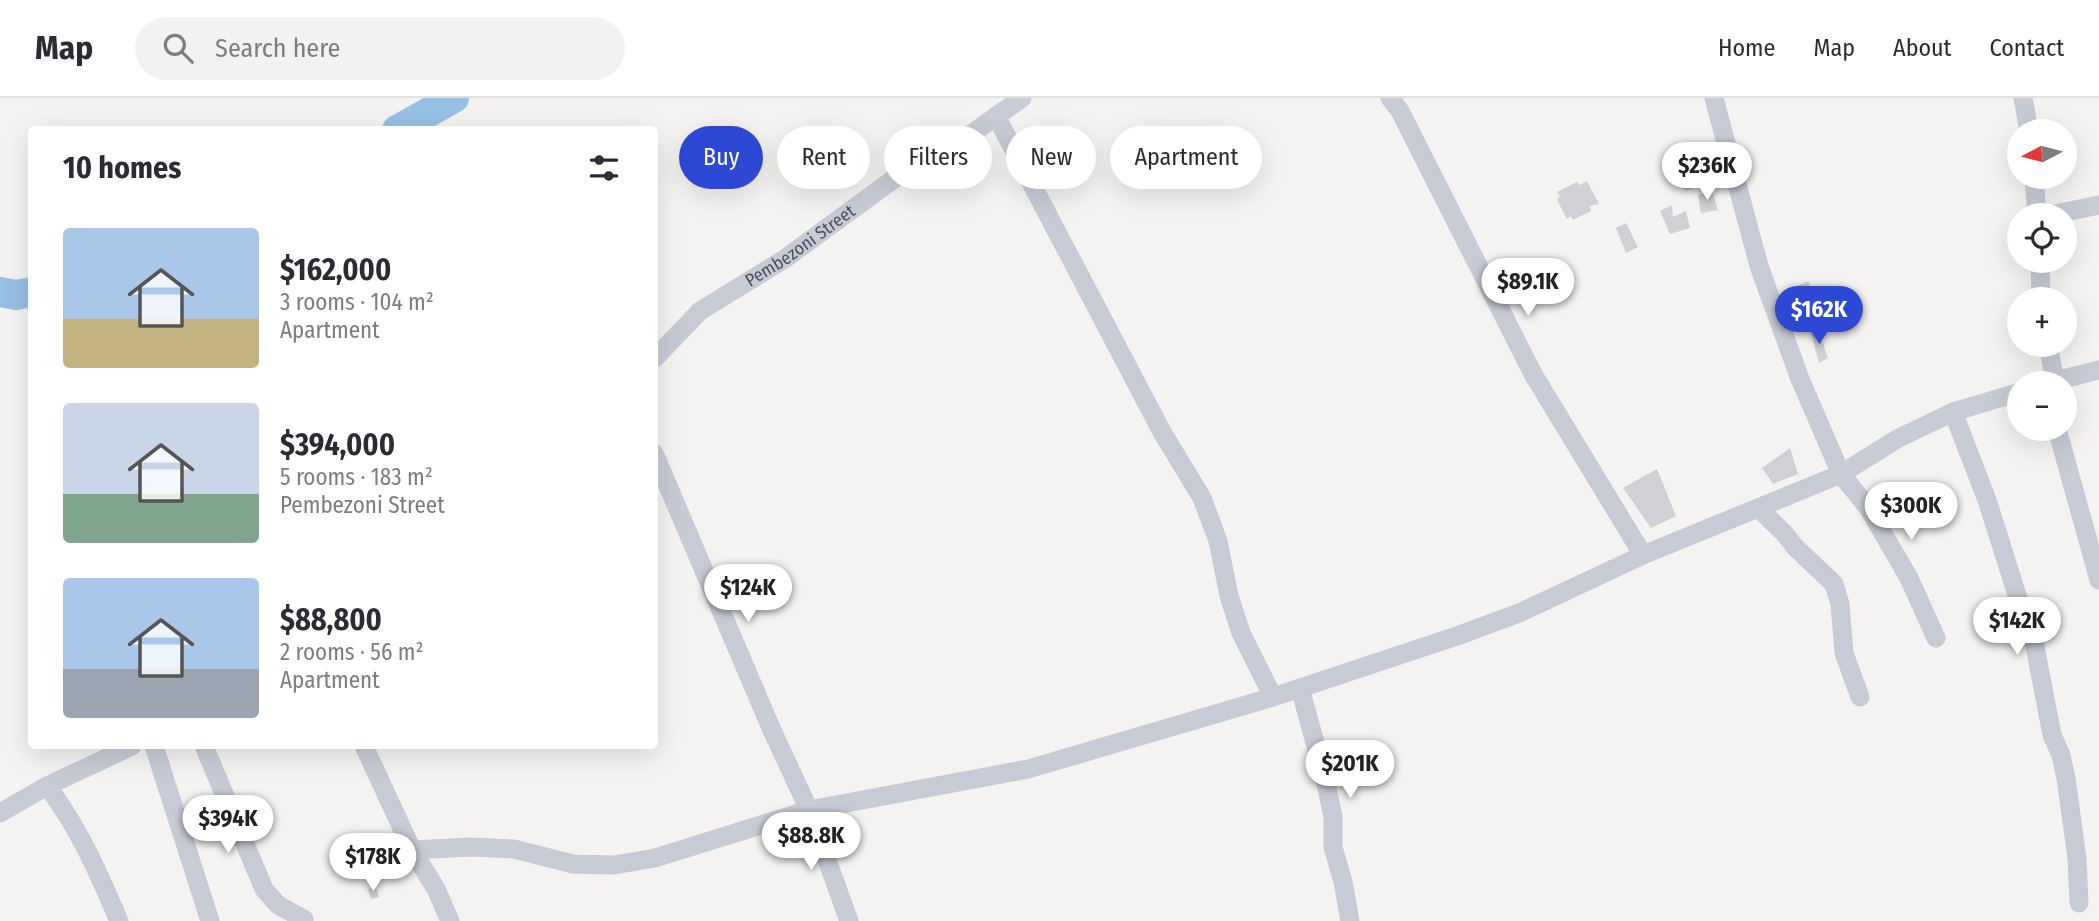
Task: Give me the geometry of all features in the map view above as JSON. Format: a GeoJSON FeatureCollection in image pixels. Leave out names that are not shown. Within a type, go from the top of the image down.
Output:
{"type":"FeatureCollection","features":[{"type":"Feature","properties":{"kind":"street","name":"Pembezoni Street"},"geometry":{"type":"LineString","coordinates":[[658,355],[700,311],[786,258],[917,162],[967,136],[1022,98]]}},
{"type":"Feature","properties":{"kind":"street"},"geometry":{"type":"LineString","coordinates":[[1390,98],[1400,111],[1533,374],[1643,555]]}},
{"type":"Feature","properties":{"kind":"street"},"geometry":{"type":"LineString","coordinates":[[1714,98],[1759,266],[1800,379],[1841,474],[1869,509],[1909,578],[1937,638]]}},
{"type":"Feature","properties":{"kind":"street"},"geometry":{"type":"LineString","coordinates":[[2024,98],[2027,119]]}},
{"type":"Feature","properties":{"kind":"street"},"geometry":{"type":"LineString","coordinates":[[996,116],[1162,432],[1202,498],[1218,541],[1229,596],[1241,633],[1273,697]]}},
{"type":"Feature","properties":{"kind":"street"},"geometry":{"type":"LineString","coordinates":[[2077,209],[2099,205]]}},
{"type":"Feature","properties":{"kind":"street"},"geometry":{"type":"LineString","coordinates":[[2077,376],[2099,370]]}},
{"type":"Feature","properties":{"kind":"street"},"geometry":{"type":"LineString","coordinates":[[412,850],[514,849],[573,864],[614,865],[655,858],[809,810],[1028,769],[1273,697],[1519,613],[1643,555],[1841,474],[1897,439],[1953,412],[2007,396]]}},
{"type":"Feature","properties":{"kind":"street"},"geometry":{"type":"LineString","coordinates":[[1953,412],[1987,500],[2034,641],[2052,735],[2061,755],[2066,778],[2077,859],[2079,903]]}},
{"type":"Feature","properties":{"kind":"street"},"geometry":{"type":"LineString","coordinates":[[2060,441],[2099,580]]}},
{"type":"Feature","properties":{"kind":"street"},"geometry":{"type":"LineString","coordinates":[[658,462],[765,715],[809,810],[849,921]]}},
{"type":"Feature","properties":{"kind":"street"},"geometry":{"type":"LineString","coordinates":[[1759,509],[1834,584],[1840,604],[1844,653],[1860,697]]}},
{"type":"Feature","properties":{"kind":"street"},"geometry":{"type":"LineString","coordinates":[[1300,688],[1326,783],[1333,817],[1333,847],[1350,921]]}},
{"type":"Feature","properties":{"kind":"street"},"geometry":{"type":"LineString","coordinates":[[0,813],[47,786],[126,749]]}},
{"type":"Feature","properties":{"kind":"street"},"geometry":{"type":"LineString","coordinates":[[155,749],[209,921]]}},
{"type":"Feature","properties":{"kind":"street"},"geometry":{"type":"LineString","coordinates":[[205,749],[264,889],[278,905],[304,919]]}},
{"type":"Feature","properties":{"kind":"street"},"geometry":{"type":"LineString","coordinates":[[365,749],[412,850],[436,889],[450,921]]}},
{"type":"Feature","properties":{"kind":"street"},"geometry":{"type":"LineString","coordinates":[[47,786],[64,808],[119,921]]}},
{"type":"Feature","properties":{"kind":"building"},"geometry":{"type":"Polygon","coordinates":[[[1701,162],[1708,183],[1685,191],[1679,176],[1690,172],[1688,167],[1701,162]]]}},
{"type":"Feature","properties":{"kind":"building"},"geometry":{"type":"Polygon","coordinates":[[[1587,181],[1599,204],[1590,206],[1591,211],[1573,220],[1571,216],[1567,219],[1557,200],[1560,196],[1557,192],[1577,182],[1580,185],[1587,181]]]}},
{"type":"Feature","properties":{"kind":"building"},"geometry":{"type":"Polygon","coordinates":[[[1712,191],[1718,210],[1701,213],[1698,195],[1712,191]]]}},
{"type":"Feature","properties":{"kind":"building"},"geometry":{"type":"Polygon","coordinates":[[[1672,205],[1673,217],[1686,211],[1690,228],[1670,234],[1660,211],[1672,205]]]}},
{"type":"Feature","properties":{"kind":"building"},"geometry":{"type":"Polygon","coordinates":[[[1626,223],[1638,247],[1626,253],[1616,228],[1626,223]]]}},
{"type":"Feature","properties":{"kind":"building"},"geometry":{"type":"Polygon","coordinates":[[[1809,281],[1813,309],[1789,316],[1784,291],[1809,281]]]}},
{"type":"Feature","properties":{"kind":"building"},"geometry":{"type":"Polygon","coordinates":[[[1818,328],[1828,358],[1819,363],[1811,332],[1818,328]]]}},
{"type":"Feature","properties":{"kind":"building"},"geometry":{"type":"Polygon","coordinates":[[[1790,448],[1798,474],[1773,484],[1762,468],[1790,448]]]}},
{"type":"Feature","properties":{"kind":"building"},"geometry":{"type":"Polygon","coordinates":[[[1657,469],[1676,516],[1651,528],[1623,488],[1657,469]]]}},
{"type":"Feature","properties":{"kind":"building"},"geometry":{"type":"Polygon","coordinates":[[[376,887],[379,897],[371,899],[368,889],[376,887]]]}},
{"type":"Feature","properties":{"kind":"waterway"},"geometry":{"type":"LineString","coordinates":[[404,126],[454,98]]}},
{"type":"Feature","properties":{"kind":"waterway"},"geometry":{"type":"LineString","coordinates":[[0,292],[16,295],[28,293]]}}]}
